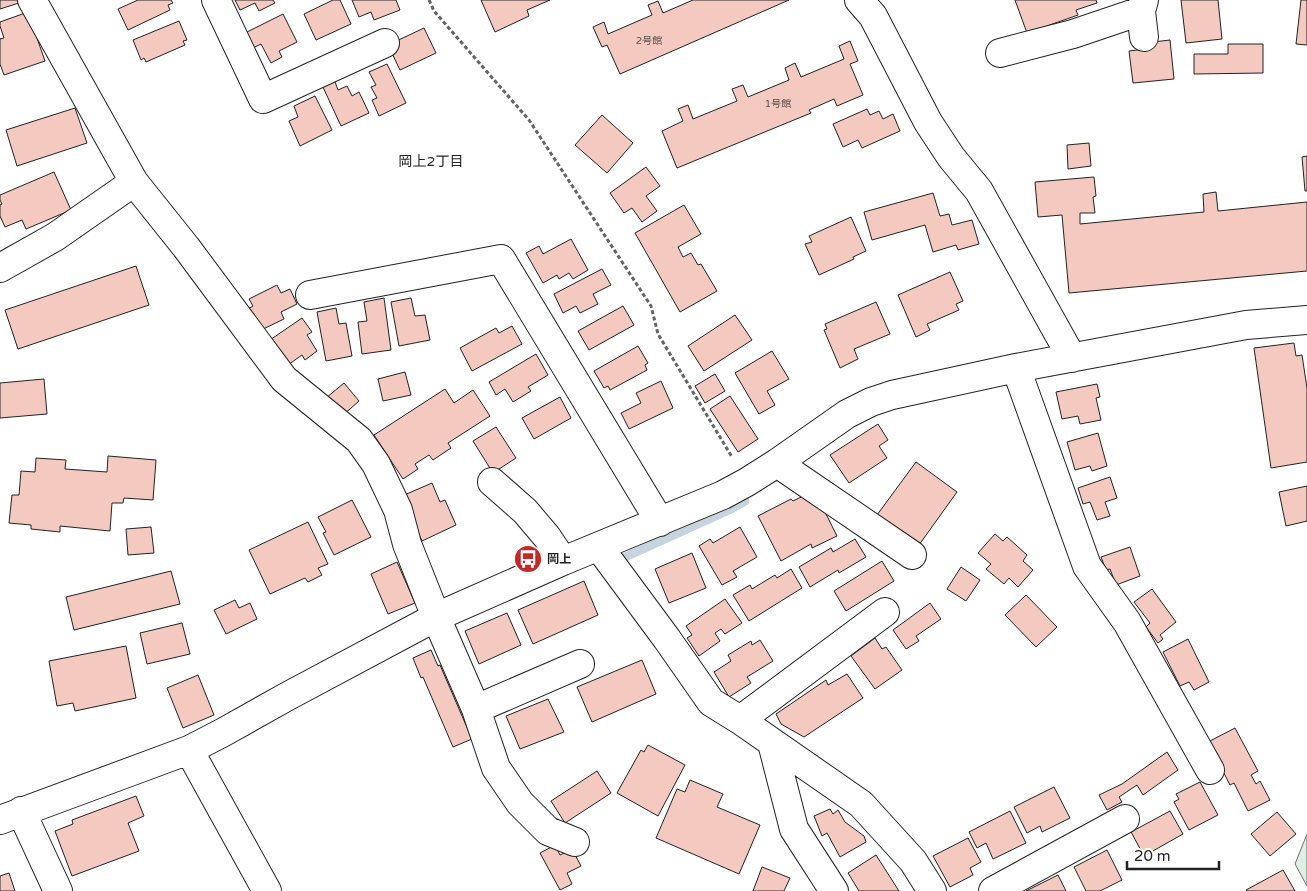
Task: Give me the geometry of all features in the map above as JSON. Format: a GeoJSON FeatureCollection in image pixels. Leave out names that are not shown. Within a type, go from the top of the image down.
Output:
{"type":"FeatureCollection","features":[{"type":"Feature","properties":{"kind":"street"},"geometry":{"type":"LineString","coordinates":[[32,0],[134,182],[192,254],[284,379],[359,440],[376,464],[398,510],[407,544],[476,709],[496,768],[520,803],[548,831],[575,842]]}},
{"type":"Feature","properties":{"kind":"street"},"geometry":{"type":"LineString","coordinates":[[216,0],[263,99],[385,43]]}},
{"type":"Feature","properties":{"kind":"street"},"geometry":{"type":"LineString","coordinates":[[859,0],[873,16],[933,129],[951,157],[979,192],[1072,358]]}},
{"type":"Feature","properties":{"kind":"street"},"geometry":{"type":"LineString","coordinates":[[1000,52],[1143,16]]}},
{"type":"Feature","properties":{"kind":"street"},"geometry":{"type":"LineString","coordinates":[[0,268],[55,237],[134,182]]}},
{"type":"Feature","properties":{"kind":"street"},"geometry":{"type":"LineString","coordinates":[[310,295],[500,259],[660,522]]}},
{"type":"Feature","properties":{"kind":"street"},"geometry":{"type":"LineString","coordinates":[[58,891],[11,816],[189,750],[436,617],[723,495],[777,463],[846,414],[871,402],[892,395],[1016,368],[1246,325],[1307,320]]}},
{"type":"Feature","properties":{"kind":"street"},"geometry":{"type":"LineString","coordinates":[[1016,368],[1087,566],[1127,622],[1210,770]]}},
{"type":"Feature","properties":{"kind":"street"},"geometry":{"type":"LineString","coordinates":[[777,463],[912,555]]}},
{"type":"Feature","properties":{"kind":"street"},"geometry":{"type":"LineString","coordinates":[[492,482],[525,511],[547,537],[563,562]]}},
{"type":"Feature","properties":{"kind":"street"},"geometry":{"type":"LineString","coordinates":[[599,547],[711,702],[861,804],[913,861],[932,891]]}},
{"type":"Feature","properties":{"kind":"street"},"geometry":{"type":"LineString","coordinates":[[740,720],[885,612]]}},
{"type":"Feature","properties":{"kind":"street"},"geometry":{"type":"LineString","coordinates":[[476,709],[580,664]]}},
{"type":"Feature","properties":{"kind":"street"},"geometry":{"type":"LineString","coordinates":[[772,742],[794,829],[834,891]]}},
{"type":"Feature","properties":{"kind":"street"},"geometry":{"type":"LineString","coordinates":[[189,750],[267,891]]}},
{"type":"Feature","properties":{"kind":"street"},"geometry":{"type":"LineString","coordinates":[[993,891],[1125,819]]}},
{"type":"Feature","properties":{"kind":"path"},"geometry":{"type":"LineString","coordinates":[[429,0],[434,11],[530,120],[651,306],[658,334],[747,482]]}},
{"type":"Feature","properties":{"kind":"green space"},"geometry":{"type":"Polygon","coordinates":[[[1307,834],[1307,886],[1295,864],[1307,834]]]}},
{"type":"Feature","properties":{"kind":"building"},"geometry":{"type":"Polygon","coordinates":[[[0,0],[18,0],[19,3],[0,9],[0,0]]]}},
{"type":"Feature","properties":{"kind":"building"},"geometry":{"type":"Polygon","coordinates":[[[138,0],[171,0],[173,3],[168,5],[170,10],[128,30],[118,9],[138,0]]]}},
{"type":"Feature","properties":{"kind":"building"},"geometry":{"type":"Polygon","coordinates":[[[235,0],[273,0],[275,3],[259,11],[255,3],[240,10],[235,0]]]}},
{"type":"Feature","properties":{"kind":"building"},"geometry":{"type":"Polygon","coordinates":[[[333,0],[340,0],[351,24],[316,40],[304,14],[333,0]]]}},
{"type":"Feature","properties":{"kind":"building"},"geometry":{"type":"Polygon","coordinates":[[[352,0],[396,0],[400,10],[374,20],[371,12],[359,17],[352,0]]]}},
{"type":"Feature","properties":{"kind":"building"},"geometry":{"type":"Polygon","coordinates":[[[481,0],[550,0],[527,10],[529,16],[495,32],[481,0]]]}},
{"type":"Feature","properties":{"kind":"building"},"geometry":{"type":"Polygon","coordinates":[[[693,0],[789,0],[620,74],[607,45],[602,47],[593,27],[604,22],[608,34],[652,15],[648,5],[658,1],[663,13],[693,0]]]}},
{"type":"Feature","properties":{"kind":"building"},"geometry":{"type":"Polygon","coordinates":[[[1015,0],[1096,0],[1097,3],[1076,10],[1078,15],[1027,33],[1015,0]]]}},
{"type":"Feature","properties":{"kind":"building"},"geometry":{"type":"Polygon","coordinates":[[[1181,0],[1218,0],[1222,39],[1186,43],[1181,0]]]}},
{"type":"Feature","properties":{"kind":"building"},"geometry":{"type":"Polygon","coordinates":[[[1301,0],[1307,0],[1307,45],[1296,44],[1301,0]]]}},
{"type":"Feature","properties":{"kind":"building"},"geometry":{"type":"Polygon","coordinates":[[[28,12],[45,61],[4,75],[0,64],[0,39],[4,38],[0,22],[28,12]]]}},
{"type":"Feature","properties":{"kind":"building"},"geometry":{"type":"Polygon","coordinates":[[[283,14],[297,42],[279,51],[282,57],[271,63],[261,44],[253,48],[245,33],[283,14]]]}},
{"type":"Feature","properties":{"kind":"building"},"geometry":{"type":"Polygon","coordinates":[[[179,21],[187,40],[183,41],[185,45],[146,62],[144,58],[141,60],[133,40],[179,21]]]}},
{"type":"Feature","properties":{"kind":"building"},"geometry":{"type":"Polygon","coordinates":[[[424,28],[436,53],[400,70],[388,45],[424,28]]]}},
{"type":"Feature","properties":{"kind":"building"},"geometry":{"type":"Polygon","coordinates":[[[1170,40],[1174,79],[1133,83],[1129,51],[1153,48],[1153,42],[1170,40]]]}},
{"type":"Feature","properties":{"kind":"building"},"geometry":{"type":"Polygon","coordinates":[[[850,41],[858,61],[850,64],[863,95],[837,106],[834,99],[809,110],[811,113],[677,168],[662,131],[683,121],[678,109],[688,105],[693,119],[737,101],[732,89],[743,85],[748,97],[789,80],[785,68],[795,63],[801,77],[844,59],[839,46],[850,41]]]}},
{"type":"Feature","properties":{"kind":"building"},"geometry":{"type":"Polygon","coordinates":[[[1228,44],[1263,44],[1263,73],[1194,74],[1194,54],[1228,54],[1228,44]]]}},
{"type":"Feature","properties":{"kind":"building"},"geometry":{"type":"Polygon","coordinates":[[[387,64],[406,103],[379,116],[372,100],[377,98],[371,87],[376,85],[369,72],[387,64]]]}},
{"type":"Feature","properties":{"kind":"building"},"geometry":{"type":"Polygon","coordinates":[[[334,79],[338,90],[347,86],[352,96],[359,92],[369,113],[341,126],[322,85],[334,79]]]}},
{"type":"Feature","properties":{"kind":"building"},"geometry":{"type":"Polygon","coordinates":[[[315,96],[332,130],[300,146],[289,121],[298,117],[294,106],[315,96]]]}},
{"type":"Feature","properties":{"kind":"building"},"geometry":{"type":"Polygon","coordinates":[[[75,108],[87,143],[17,166],[6,130],[75,108]]]}},
{"type":"Feature","properties":{"kind":"building"},"geometry":{"type":"Polygon","coordinates":[[[867,109],[870,115],[879,111],[883,119],[893,114],[900,131],[862,148],[858,140],[843,147],[833,124],[867,109]]]}},
{"type":"Feature","properties":{"kind":"building"},"geometry":{"type":"Polygon","coordinates":[[[602,115],[633,143],[607,173],[575,145],[602,115]]]}},
{"type":"Feature","properties":{"kind":"building"},"geometry":{"type":"Polygon","coordinates":[[[1089,143],[1091,166],[1068,169],[1067,145],[1089,143]]]}},
{"type":"Feature","properties":{"kind":"building"},"geometry":{"type":"Polygon","coordinates":[[[1307,156],[1307,191],[1305,191],[1302,157],[1307,156]]]}},
{"type":"Feature","properties":{"kind":"building"},"geometry":{"type":"Polygon","coordinates":[[[646,167],[660,186],[646,196],[657,211],[642,222],[632,208],[624,213],[610,193],[646,167]]]}},
{"type":"Feature","properties":{"kind":"building"},"geometry":{"type":"Polygon","coordinates":[[[54,172],[71,210],[26,229],[22,220],[5,227],[0,216],[0,205],[2,204],[0,195],[54,172]]]}},
{"type":"Feature","properties":{"kind":"building"},"geometry":{"type":"Polygon","coordinates":[[[1094,177],[1096,196],[1093,197],[1095,213],[1080,213],[1080,224],[1204,212],[1203,194],[1216,192],[1218,211],[1307,202],[1307,271],[1069,293],[1062,215],[1038,217],[1035,182],[1094,177]]]}},
{"type":"Feature","properties":{"kind":"building"},"geometry":{"type":"Polygon","coordinates":[[[933,193],[940,216],[949,214],[952,225],[972,220],[979,244],[958,250],[956,245],[933,252],[925,225],[872,240],[864,212],[933,193]]]}},
{"type":"Feature","properties":{"kind":"building"},"geometry":{"type":"Polygon","coordinates":[[[684,205],[701,234],[678,247],[683,257],[691,253],[698,265],[701,264],[717,291],[680,312],[635,233],[684,205]]]}},
{"type":"Feature","properties":{"kind":"building"},"geometry":{"type":"Polygon","coordinates":[[[851,217],[866,251],[853,257],[854,259],[819,275],[805,244],[812,242],[809,236],[851,217]]]}},
{"type":"Feature","properties":{"kind":"building"},"geometry":{"type":"Polygon","coordinates":[[[571,239],[588,270],[573,279],[569,273],[559,279],[557,275],[543,283],[526,253],[539,246],[543,254],[571,239]]]}},
{"type":"Feature","properties":{"kind":"building"},"geometry":{"type":"Polygon","coordinates":[[[136,266],[149,305],[18,349],[5,310],[136,266]]]}},
{"type":"Feature","properties":{"kind":"building"},"geometry":{"type":"Polygon","coordinates":[[[602,269],[611,285],[593,294],[598,304],[580,313],[576,306],[563,313],[554,294],[602,269]]]}},
{"type":"Feature","properties":{"kind":"building"},"geometry":{"type":"Polygon","coordinates":[[[950,272],[963,301],[956,304],[959,310],[927,324],[930,330],[916,337],[898,295],[950,272]]]}},
{"type":"Feature","properties":{"kind":"building"},"geometry":{"type":"Polygon","coordinates":[[[277,285],[281,293],[290,289],[297,304],[281,312],[284,319],[259,331],[248,309],[253,306],[249,299],[277,285]]]}},
{"type":"Feature","properties":{"kind":"building"},"geometry":{"type":"Polygon","coordinates":[[[384,298],[391,350],[362,354],[358,322],[367,321],[364,302],[384,298]]]}},
{"type":"Feature","properties":{"kind":"building"},"geometry":{"type":"Polygon","coordinates":[[[411,298],[415,316],[425,315],[430,340],[399,346],[391,302],[411,298]]]}},
{"type":"Feature","properties":{"kind":"building"},"geometry":{"type":"Polygon","coordinates":[[[876,302],[890,334],[854,349],[858,359],[840,368],[824,330],[827,329],[825,324],[876,302]]]}},
{"type":"Feature","properties":{"kind":"building"},"geometry":{"type":"Polygon","coordinates":[[[623,306],[634,325],[589,350],[578,331],[623,306]]]}},
{"type":"Feature","properties":{"kind":"building"},"geometry":{"type":"Polygon","coordinates":[[[336,308],[339,324],[346,323],[352,356],[326,361],[317,312],[336,308]]]}},
{"type":"Feature","properties":{"kind":"building"},"geometry":{"type":"Polygon","coordinates":[[[735,315],[752,340],[704,371],[688,346],[735,315]]]}},
{"type":"Feature","properties":{"kind":"building"},"geometry":{"type":"Polygon","coordinates":[[[302,318],[312,332],[307,335],[317,351],[305,360],[302,355],[285,367],[267,342],[302,318]]]}},
{"type":"Feature","properties":{"kind":"building"},"geometry":{"type":"Polygon","coordinates":[[[512,326],[522,344],[472,371],[460,348],[496,328],[499,333],[512,326]]]}},
{"type":"Feature","properties":{"kind":"building"},"geometry":{"type":"Polygon","coordinates":[[[1294,343],[1296,356],[1302,355],[1307,388],[1307,462],[1271,468],[1254,348],[1294,343]]]}},
{"type":"Feature","properties":{"kind":"building"},"geometry":{"type":"Polygon","coordinates":[[[638,346],[648,363],[645,365],[647,370],[610,390],[608,386],[604,388],[594,371],[638,346]]]}},
{"type":"Feature","properties":{"kind":"building"},"geometry":{"type":"Polygon","coordinates":[[[772,351],[789,379],[767,391],[775,405],[759,414],[735,373],[772,351]]]}},
{"type":"Feature","properties":{"kind":"building"},"geometry":{"type":"Polygon","coordinates":[[[536,354],[548,375],[528,387],[531,391],[513,402],[505,389],[496,395],[489,382],[536,354]]]}},
{"type":"Feature","properties":{"kind":"building"},"geometry":{"type":"Polygon","coordinates":[[[405,372],[411,395],[383,401],[378,379],[405,372]]]}},
{"type":"Feature","properties":{"kind":"building"},"geometry":{"type":"Polygon","coordinates":[[[715,374],[725,391],[705,403],[695,386],[715,374]]]}},
{"type":"Feature","properties":{"kind":"building"},"geometry":{"type":"Polygon","coordinates":[[[44,379],[47,414],[0,418],[0,383],[44,379]]]}},
{"type":"Feature","properties":{"kind":"building"},"geometry":{"type":"Polygon","coordinates":[[[661,381],[673,408],[629,429],[621,413],[641,403],[636,393],[661,381]]]}},
{"type":"Feature","properties":{"kind":"building"},"geometry":{"type":"Polygon","coordinates":[[[344,383],[359,401],[341,417],[326,398],[344,383]]]}},
{"type":"Feature","properties":{"kind":"building"},"geometry":{"type":"Polygon","coordinates":[[[1097,384],[1100,397],[1096,398],[1101,420],[1080,424],[1078,416],[1062,419],[1056,392],[1097,384]]]}},
{"type":"Feature","properties":{"kind":"building"},"geometry":{"type":"Polygon","coordinates":[[[445,389],[454,403],[473,390],[490,416],[448,443],[451,448],[433,460],[429,455],[415,464],[418,469],[403,479],[374,435],[445,389]]]}},
{"type":"Feature","properties":{"kind":"building"},"geometry":{"type":"Polygon","coordinates":[[[730,396],[758,439],[738,452],[710,409],[730,396]]]}},
{"type":"Feature","properties":{"kind":"building"},"geometry":{"type":"Polygon","coordinates":[[[560,397],[571,418],[534,439],[522,418],[560,397]]]}},
{"type":"Feature","properties":{"kind":"building"},"geometry":{"type":"Polygon","coordinates":[[[878,424],[888,440],[879,446],[887,458],[849,483],[830,455],[878,424]]]}},
{"type":"Feature","properties":{"kind":"building"},"geometry":{"type":"Polygon","coordinates":[[[496,427],[516,458],[493,473],[473,441],[496,427]]]}},
{"type":"Feature","properties":{"kind":"building"},"geometry":{"type":"Polygon","coordinates":[[[1098,433],[1107,466],[1092,471],[1090,466],[1075,470],[1067,442],[1098,433]]]}},
{"type":"Feature","properties":{"kind":"building"},"geometry":{"type":"Polygon","coordinates":[[[108,456],[156,460],[153,500],[124,498],[123,503],[112,503],[110,531],[60,526],[60,532],[31,529],[31,525],[9,523],[12,495],[19,495],[21,471],[35,472],[36,458],[66,460],[65,469],[107,472],[108,456]]]}},
{"type":"Feature","properties":{"kind":"building"},"geometry":{"type":"Polygon","coordinates":[[[916,462],[957,492],[919,545],[877,515],[916,462]]]}},
{"type":"Feature","properties":{"kind":"building"},"geometry":{"type":"Polygon","coordinates":[[[1110,477],[1117,498],[1105,502],[1110,516],[1097,520],[1090,502],[1083,504],[1078,488],[1110,477]]]}},
{"type":"Feature","properties":{"kind":"building"},"geometry":{"type":"Polygon","coordinates":[[[432,483],[440,502],[445,500],[456,525],[422,541],[402,496],[432,483]]]}},
{"type":"Feature","properties":{"kind":"building"},"geometry":{"type":"Polygon","coordinates":[[[1307,486],[1307,521],[1286,526],[1279,492],[1307,486]]]}},
{"type":"Feature","properties":{"kind":"building"},"geometry":{"type":"Polygon","coordinates":[[[803,496],[825,512],[837,536],[812,548],[811,544],[781,561],[758,516],[791,499],[793,501],[803,496]]]}},
{"type":"Feature","properties":{"kind":"building"},"geometry":{"type":"Polygon","coordinates":[[[352,500],[371,537],[334,555],[323,533],[326,532],[318,517],[352,500]]]}},
{"type":"Feature","properties":{"kind":"building"},"geometry":{"type":"Polygon","coordinates":[[[308,522],[328,564],[318,568],[322,575],[308,582],[305,578],[270,594],[249,550],[308,522]]]}},
{"type":"Feature","properties":{"kind":"building"},"geometry":{"type":"Polygon","coordinates":[[[151,527],[154,553],[128,555],[126,529],[151,527]]]}},
{"type":"Feature","properties":{"kind":"building"},"geometry":{"type":"Polygon","coordinates":[[[740,527],[757,557],[733,571],[737,577],[722,585],[699,546],[710,539],[713,543],[740,527]]]}},
{"type":"Feature","properties":{"kind":"building"},"geometry":{"type":"Polygon","coordinates":[[[995,534],[1003,541],[1007,537],[1027,555],[1023,561],[1033,570],[1018,587],[1009,578],[1004,584],[986,569],[991,564],[978,553],[995,534]]]}},
{"type":"Feature","properties":{"kind":"building"},"geometry":{"type":"Polygon","coordinates":[[[855,539],[866,557],[839,573],[838,570],[810,587],[799,567],[831,548],[833,552],[855,539]]]}},
{"type":"Feature","properties":{"kind":"building"},"geometry":{"type":"Polygon","coordinates":[[[1130,547],[1140,576],[1116,585],[1110,569],[1106,570],[1101,557],[1130,547]]]}},
{"type":"Feature","properties":{"kind":"building"},"geometry":{"type":"Polygon","coordinates":[[[692,553],[706,588],[669,603],[655,569],[692,553]]]}},
{"type":"Feature","properties":{"kind":"building"},"geometry":{"type":"Polygon","coordinates":[[[882,561],[894,581],[846,611],[834,591],[882,561]]]}},
{"type":"Feature","properties":{"kind":"building"},"geometry":{"type":"Polygon","coordinates":[[[397,562],[415,603],[388,614],[371,574],[397,562]]]}},
{"type":"Feature","properties":{"kind":"building"},"geometry":{"type":"Polygon","coordinates":[[[961,567],[980,580],[966,601],[947,589],[961,567]]]}},
{"type":"Feature","properties":{"kind":"building"},"geometry":{"type":"Polygon","coordinates":[[[791,569],[802,588],[749,621],[733,595],[750,585],[752,589],[775,575],[777,578],[791,569]]]}},
{"type":"Feature","properties":{"kind":"building"},"geometry":{"type":"Polygon","coordinates":[[[171,571],[180,604],[74,630],[66,597],[171,571]]]}},
{"type":"Feature","properties":{"kind":"building"},"geometry":{"type":"Polygon","coordinates":[[[584,581],[598,615],[533,644],[518,610],[584,581]]]}},
{"type":"Feature","properties":{"kind":"building"},"geometry":{"type":"Polygon","coordinates":[[[1152,589],[1176,622],[1160,635],[1163,639],[1158,643],[1146,627],[1150,623],[1134,602],[1152,589]]]}},
{"type":"Feature","properties":{"kind":"building"},"geometry":{"type":"Polygon","coordinates":[[[1026,595],[1057,627],[1036,647],[1005,615],[1026,595]]]}},
{"type":"Feature","properties":{"kind":"building"},"geometry":{"type":"Polygon","coordinates":[[[725,599],[742,623],[725,634],[721,629],[715,633],[720,641],[699,656],[687,638],[692,635],[686,626],[725,599]]]}},
{"type":"Feature","properties":{"kind":"building"},"geometry":{"type":"Polygon","coordinates":[[[235,600],[239,608],[250,603],[257,619],[226,634],[214,610],[235,600]]]}},
{"type":"Feature","properties":{"kind":"building"},"geometry":{"type":"Polygon","coordinates":[[[930,603],[941,619],[916,636],[919,641],[906,649],[893,630],[930,603]]]}},
{"type":"Feature","properties":{"kind":"building"},"geometry":{"type":"Polygon","coordinates":[[[507,613],[521,645],[479,664],[465,631],[507,613]]]}},
{"type":"Feature","properties":{"kind":"building"},"geometry":{"type":"Polygon","coordinates":[[[182,623],[190,654],[147,664],[140,633],[182,623]]]}},
{"type":"Feature","properties":{"kind":"building"},"geometry":{"type":"Polygon","coordinates":[[[875,638],[882,649],[886,647],[902,670],[875,689],[851,656],[875,638]]]}},
{"type":"Feature","properties":{"kind":"building"},"geometry":{"type":"Polygon","coordinates":[[[1188,639],[1209,682],[1194,690],[1189,682],[1180,686],[1163,652],[1188,639]]]}},
{"type":"Feature","properties":{"kind":"building"},"geometry":{"type":"Polygon","coordinates":[[[760,640],[773,661],[747,677],[751,683],[729,697],[714,672],[731,661],[728,655],[751,641],[752,645],[760,640]]]}},
{"type":"Feature","properties":{"kind":"building"},"geometry":{"type":"Polygon","coordinates":[[[126,646],[136,698],[75,711],[73,703],[57,706],[49,661],[126,646]]]}},
{"type":"Feature","properties":{"kind":"building"},"geometry":{"type":"Polygon","coordinates":[[[431,650],[438,666],[440,665],[472,739],[453,747],[413,658],[431,650]]]}},
{"type":"Feature","properties":{"kind":"building"},"geometry":{"type":"Polygon","coordinates":[[[642,660],[656,694],[592,722],[577,687],[642,660]]]}},
{"type":"Feature","properties":{"kind":"building"},"geometry":{"type":"Polygon","coordinates":[[[847,674],[863,698],[804,737],[781,724],[776,714],[826,680],[828,685],[847,674]]]}},
{"type":"Feature","properties":{"kind":"building"},"geometry":{"type":"Polygon","coordinates":[[[198,675],[214,715],[183,728],[167,688],[198,675]]]}},
{"type":"Feature","properties":{"kind":"building"},"geometry":{"type":"Polygon","coordinates":[[[548,699],[564,732],[520,749],[506,716],[548,699]]]}},
{"type":"Feature","properties":{"kind":"building"},"geometry":{"type":"Polygon","coordinates":[[[1235,728],[1258,771],[1251,775],[1256,784],[1260,781],[1270,800],[1248,811],[1234,783],[1230,785],[1208,742],[1235,728]]]}},
{"type":"Feature","properties":{"kind":"building"},"geometry":{"type":"Polygon","coordinates":[[[648,745],[685,765],[658,816],[617,793],[641,750],[644,752],[648,745]]]}},
{"type":"Feature","properties":{"kind":"building"},"geometry":{"type":"Polygon","coordinates":[[[1167,752],[1178,770],[1143,795],[1137,785],[1119,797],[1122,802],[1107,810],[1099,795],[1122,784],[1167,752]]]}},
{"type":"Feature","properties":{"kind":"building"},"geometry":{"type":"Polygon","coordinates":[[[597,771],[611,793],[565,823],[551,801],[597,771]]]}},
{"type":"Feature","properties":{"kind":"building"},"geometry":{"type":"Polygon","coordinates":[[[690,780],[723,794],[717,807],[760,825],[739,874],[656,838],[677,789],[685,792],[690,780]]]}},
{"type":"Feature","properties":{"kind":"building"},"geometry":{"type":"Polygon","coordinates":[[[1200,782],[1218,815],[1189,830],[1174,802],[1179,799],[1176,794],[1200,782]]]}},
{"type":"Feature","properties":{"kind":"building"},"geometry":{"type":"Polygon","coordinates":[[[1054,787],[1070,818],[1042,832],[1040,826],[1027,833],[1014,807],[1054,787]]]}},
{"type":"Feature","properties":{"kind":"building"},"geometry":{"type":"Polygon","coordinates":[[[136,796],[144,816],[128,823],[139,851],[72,876],[55,831],[73,824],[72,820],[136,796]]]}},
{"type":"Feature","properties":{"kind":"building"},"geometry":{"type":"Polygon","coordinates":[[[830,809],[833,814],[838,810],[845,822],[864,836],[866,842],[840,857],[827,833],[822,836],[814,816],[830,809]]]}},
{"type":"Feature","properties":{"kind":"building"},"geometry":{"type":"Polygon","coordinates":[[[1010,811],[1026,843],[993,859],[986,843],[977,848],[969,832],[1010,811]]]}},
{"type":"Feature","properties":{"kind":"building"},"geometry":{"type":"Polygon","coordinates":[[[1170,811],[1183,834],[1144,856],[1131,832],[1170,811]]]}},
{"type":"Feature","properties":{"kind":"building"},"geometry":{"type":"Polygon","coordinates":[[[1277,812],[1296,834],[1270,856],[1251,834],[1277,812]]]}},
{"type":"Feature","properties":{"kind":"building"},"geometry":{"type":"Polygon","coordinates":[[[968,838],[981,862],[970,868],[973,875],[950,887],[933,856],[968,838]]]}},
{"type":"Feature","properties":{"kind":"building"},"geometry":{"type":"Polygon","coordinates":[[[555,845],[560,855],[572,849],[581,866],[567,873],[572,884],[560,890],[540,853],[555,845]]]}},
{"type":"Feature","properties":{"kind":"building"},"geometry":{"type":"Polygon","coordinates":[[[1107,850],[1122,880],[1100,891],[1086,891],[1074,867],[1107,850]]]}},
{"type":"Feature","properties":{"kind":"building"},"geometry":{"type":"Polygon","coordinates":[[[876,855],[899,891],[859,891],[848,873],[876,855]]]}},
{"type":"Feature","properties":{"kind":"building"},"geometry":{"type":"Polygon","coordinates":[[[762,867],[790,878],[784,891],[753,891],[762,867]]]}},
{"type":"Feature","properties":{"kind":"building"},"geometry":{"type":"Polygon","coordinates":[[[1283,870],[1295,891],[1246,890],[1283,870]]]}},
{"type":"Feature","properties":{"kind":"building"},"geometry":{"type":"Polygon","coordinates":[[[9,873],[15,891],[0,891],[0,876],[9,873]]]}},
{"type":"Feature","properties":{"kind":"building"},"geometry":{"type":"Polygon","coordinates":[[[1058,875],[1066,891],[1026,891],[1058,875]]]}},
{"type":"Feature","properties":{"kind":"waterway"},"geometry":{"type":"LineString","coordinates":[[623,558],[745,501]]}},
{"type":"Feature","properties":{"kind":"place","name":"岡上"},"geometry":{"type":"Point","coordinates":[528,559]}},
{"type":"Feature","properties":{"kind":"district","name":"岡上2丁目"},"geometry":{"type":"Point","coordinates":[431,161]}}]}
